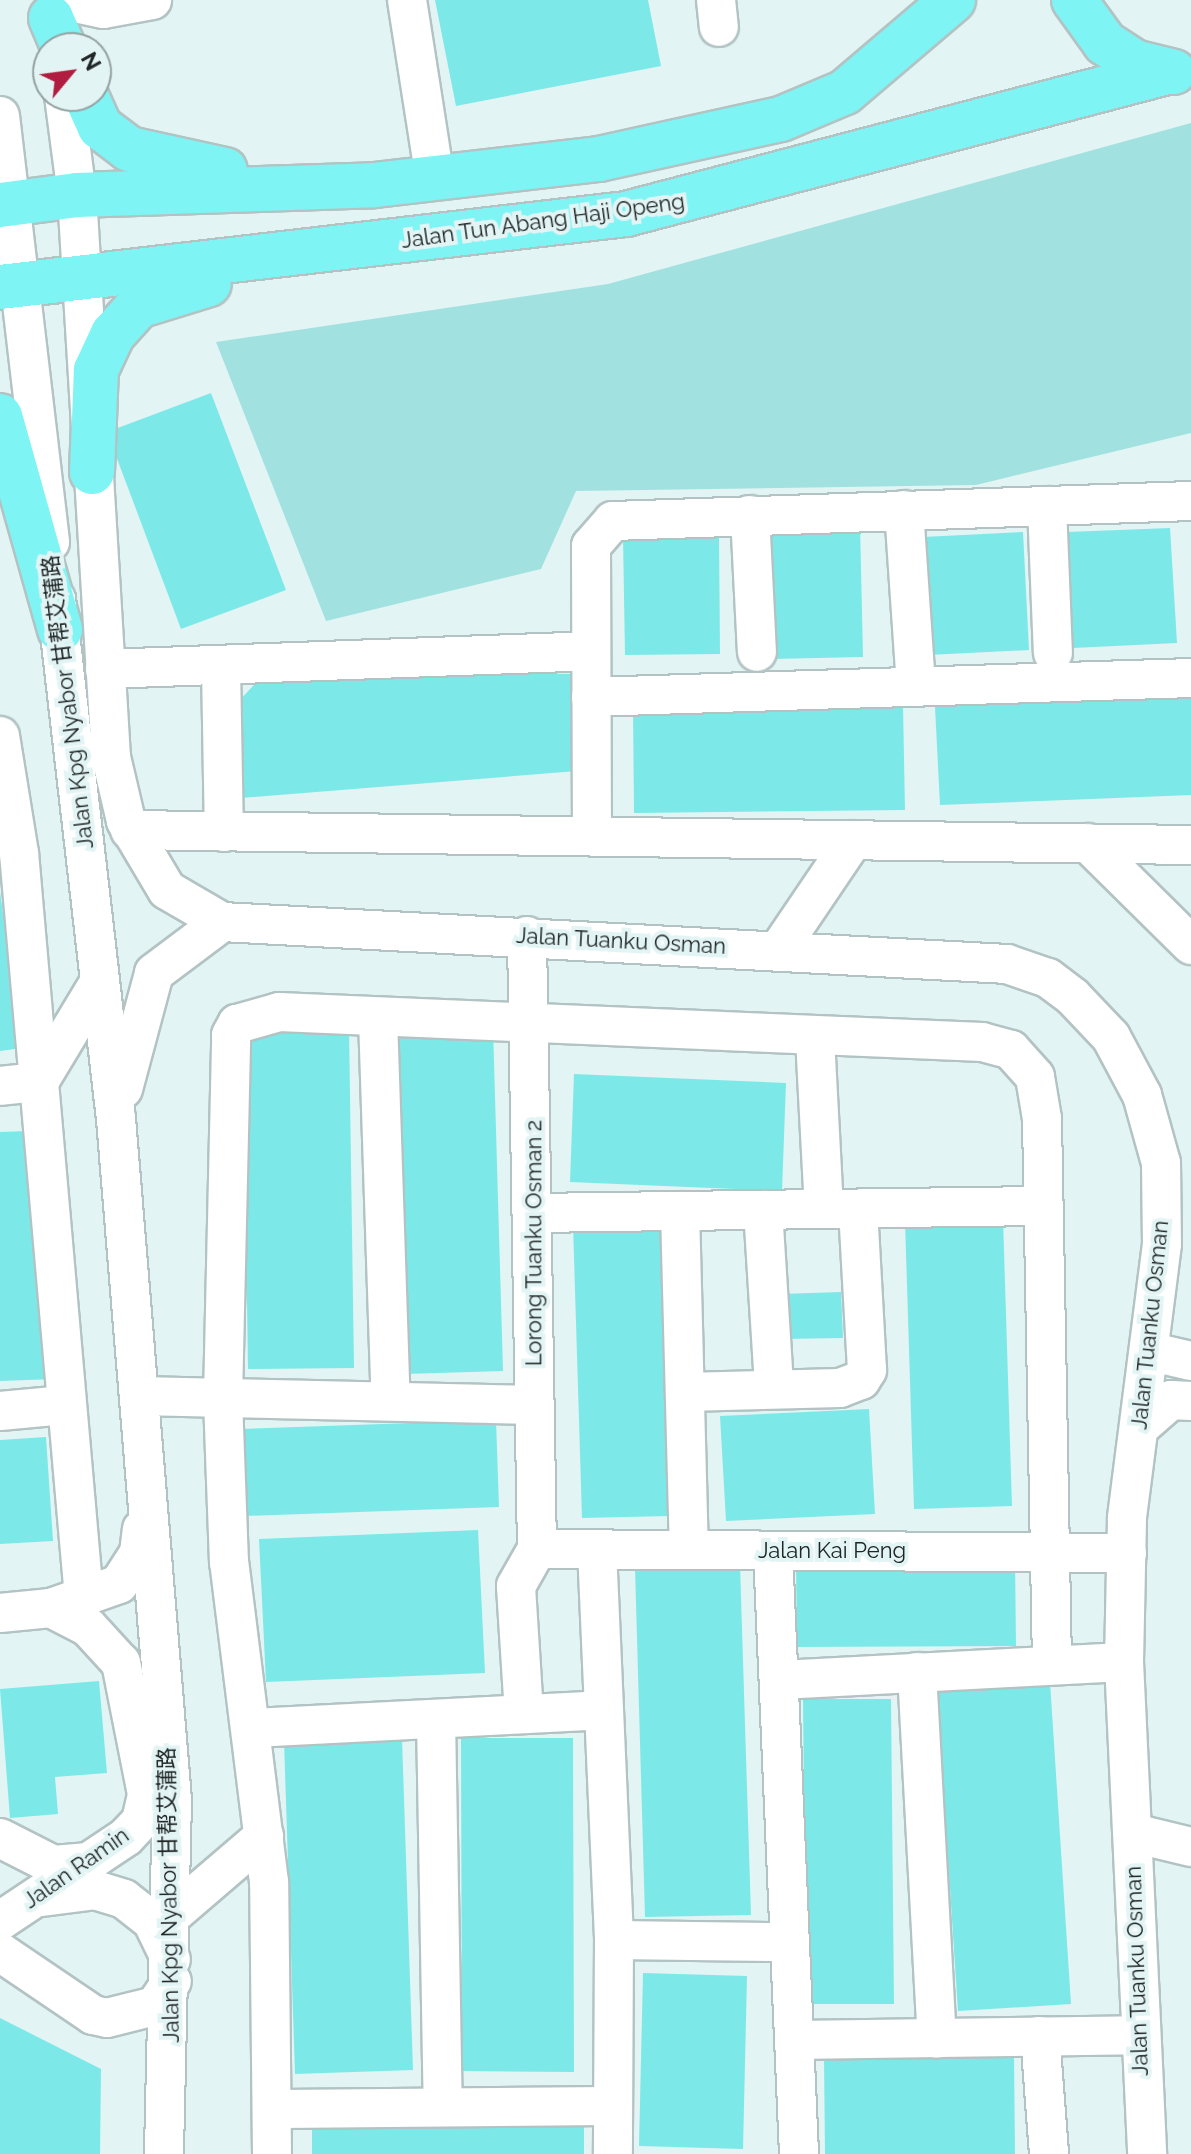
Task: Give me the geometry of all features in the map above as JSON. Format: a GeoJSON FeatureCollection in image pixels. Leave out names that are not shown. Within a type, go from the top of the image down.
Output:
{"type":"FeatureCollection","features":[{"type":"Feature","properties":{"kind":"main road"},"geometry":{"type":"LineString","coordinates":[[6,204],[77,195],[374,185],[599,159],[781,119],[845,92],[953,0]]}},
{"type":"Feature","properties":{"kind":"main road"},"geometry":{"type":"LineString","coordinates":[[1074,0],[1105,43],[1134,62],[1179,72]]}},
{"type":"Feature","properties":{"kind":"main road","name":"Jalan Tun Abang Haji Openg"},"geometry":{"type":"LineString","coordinates":[[10,286],[495,231],[696,200],[1179,72]]}},
{"type":"Feature","properties":{"kind":"main road"},"geometry":{"type":"LineString","coordinates":[[96,112],[115,141],[166,160],[374,185]]}},
{"type":"Feature","properties":{"kind":"main road"},"geometry":{"type":"LineString","coordinates":[[92,472],[96,370],[113,334],[138,306],[178,289],[495,231]]}},
{"type":"Feature","properties":{"kind":"main road"},"geometry":{"type":"LineString","coordinates":[[0,416],[60,630]]}},
{"type":"Feature","properties":{"kind":"street"},"geometry":{"type":"LineString","coordinates":[[56,23],[93,9],[152,0]]}},
{"type":"Feature","properties":{"kind":"street"},"geometry":{"type":"LineString","coordinates":[[407,0],[435,178]]}},
{"type":"Feature","properties":{"kind":"street","name":"Jalan Kpg Nyabor 甘帮艾蒲路"},"geometry":{"type":"LineString","coordinates":[[66,112],[77,195],[79,279],[111,757],[130,830],[167,890],[222,922],[154,973],[116,1119]]}},
{"type":"Feature","properties":{"kind":"street","name":"Jalan Kpg Nyabor 甘帮艾蒲路"},"geometry":{"type":"LineString","coordinates":[[0,116],[10,286],[60,630],[116,1119],[172,1800],[172,1972],[164,2154]]}},
{"type":"Feature","properties":{"kind":"street"},"geometry":{"type":"LineString","coordinates":[[592,836],[591,546],[601,529],[632,519],[1191,501]]}},
{"type":"Feature","properties":{"kind":"street"},"geometry":{"type":"LineString","coordinates":[[1047,506],[1053,653]]}},
{"type":"Feature","properties":{"kind":"street"},"geometry":{"type":"LineString","coordinates":[[904,510],[916,687]]}},
{"type":"Feature","properties":{"kind":"street"},"geometry":{"type":"LineString","coordinates":[[750,515],[757,652]]}},
{"type":"Feature","properties":{"kind":"street"},"geometry":{"type":"LineString","coordinates":[[105,669],[591,651]]}},
{"type":"Feature","properties":{"kind":"street"},"geometry":{"type":"LineString","coordinates":[[221,666],[224,832]]}},
{"type":"Feature","properties":{"kind":"street"},"geometry":{"type":"LineString","coordinates":[[591,697],[1191,678]]}},
{"type":"Feature","properties":{"kind":"street"},"geometry":{"type":"LineString","coordinates":[[0,736],[10,855],[39,1082],[65,1405],[68,1603],[0,1613]]}},
{"type":"Feature","properties":{"kind":"street"},"geometry":{"type":"LineString","coordinates":[[130,830],[1191,845]]}},
{"type":"Feature","properties":{"kind":"street"},"geometry":{"type":"LineString","coordinates":[[780,948],[853,840]]}},
{"type":"Feature","properties":{"kind":"street"},"geometry":{"type":"LineString","coordinates":[[1088,843],[1191,945]]}},
{"type":"Feature","properties":{"kind":"street","name":"Jalan Tuanku Osman"},"geometry":{"type":"LineString","coordinates":[[222,922],[780,948],[1007,964],[1048,978],[1111,1037],[1142,1095],[1161,1163],[1152,1352],[1140,1427],[1127,1553],[1124,1662],[1133,1833],[1137,2035],[1147,2154]]}},
{"type":"Feature","properties":{"kind":"street","name":"Lorong Tuanku Osman 2"},"geometry":{"type":"LineString","coordinates":[[527,936],[532,1024],[537,1549]]}},
{"type":"Feature","properties":{"kind":"street"},"geometry":{"type":"LineString","coordinates":[[39,1082],[100,981]]}},
{"type":"Feature","properties":{"kind":"street"},"geometry":{"type":"LineString","coordinates":[[272,2154],[264,1836],[229,1563],[223,1398],[231,1035],[237,1024],[279,1012],[815,1038],[982,1042],[1011,1050],[1035,1077],[1042,1119],[1047,1553],[1052,1665]]}},
{"type":"Feature","properties":{"kind":"street"},"geometry":{"type":"LineString","coordinates":[[378,1018],[391,1401]]}},
{"type":"Feature","properties":{"kind":"street"},"geometry":{"type":"LineString","coordinates":[[685,1392],[774,1387],[840,1388],[861,1380],[867,1370],[815,1038]]}},
{"type":"Feature","properties":{"kind":"street"},"geometry":{"type":"LineString","coordinates":[[0,1086],[39,1082]]}},
{"type":"Feature","properties":{"kind":"street"},"geometry":{"type":"LineString","coordinates":[[533,1213],[1042,1206]]}},
{"type":"Feature","properties":{"kind":"street"},"geometry":{"type":"LineString","coordinates":[[763,1210],[774,1387]]}},
{"type":"Feature","properties":{"kind":"street"},"geometry":{"type":"LineString","coordinates":[[680,1211],[689,1550]]}},
{"type":"Feature","properties":{"kind":"street"},"geometry":{"type":"LineString","coordinates":[[1152,1352],[1191,1361]]}},
{"type":"Feature","properties":{"kind":"street"},"geometry":{"type":"LineString","coordinates":[[139,1396],[535,1405]]}},
{"type":"Feature","properties":{"kind":"street"},"geometry":{"type":"LineString","coordinates":[[1140,1427],[1171,1400],[1191,1401]]}},
{"type":"Feature","properties":{"kind":"street"},"geometry":{"type":"LineString","coordinates":[[0,1411],[65,1405]]}},
{"type":"Feature","properties":{"kind":"street","name":"Jalan Kpg Nyabor 甘帮艾蒲路"},"geometry":{"type":"LineString","coordinates":[[68,1603],[130,1574],[147,1492]]}},
{"type":"Feature","properties":{"kind":"street"},"geometry":{"type":"LineString","coordinates":[[524,1714],[516,1586],[537,1549]]}},
{"type":"Feature","properties":{"kind":"street","name":"Jalan Kai Peng"},"geometry":{"type":"LineString","coordinates":[[537,1549],[1127,1553]]}},
{"type":"Feature","properties":{"kind":"street"},"geometry":{"type":"LineString","coordinates":[[597,1549],[614,1940],[613,2154]]}},
{"type":"Feature","properties":{"kind":"street"},"geometry":{"type":"LineString","coordinates":[[773,1551],[799,2154]]}},
{"type":"Feature","properties":{"kind":"street","name":"Jalan Ramin"},"geometry":{"type":"LineString","coordinates":[[0,1921],[141,1821],[147,1794],[121,1663],[68,1603]]}},
{"type":"Feature","properties":{"kind":"street"},"geometry":{"type":"LineString","coordinates":[[780,1680],[1124,1662]]}},
{"type":"Feature","properties":{"kind":"street"},"geometry":{"type":"LineString","coordinates":[[917,1672],[937,2038]]}},
{"type":"Feature","properties":{"kind":"street"},"geometry":{"type":"LineString","coordinates":[[252,1728],[603,1710]]}},
{"type":"Feature","properties":{"kind":"street"},"geometry":{"type":"LineString","coordinates":[[436,1719],[443,2107]]}},
{"type":"Feature","properties":{"kind":"street"},"geometry":{"type":"LineString","coordinates":[[1133,1833],[1191,1847]]}},
{"type":"Feature","properties":{"kind":"street"},"geometry":{"type":"LineString","coordinates":[[173,1914],[264,1836]]}},
{"type":"Feature","properties":{"kind":"street"},"geometry":{"type":"LineString","coordinates":[[0,1838],[53,1865],[86,1862]]}},
{"type":"Feature","properties":{"kind":"street"},"geometry":{"type":"LineString","coordinates":[[0,1952],[93,2015],[107,2018],[155,2006],[172,1972],[152,1921],[124,1899],[95,1890],[34,1898]]}},
{"type":"Feature","properties":{"kind":"street"},"geometry":{"type":"LineString","coordinates":[[614,1940],[790,1942]]}},
{"type":"Feature","properties":{"kind":"street"},"geometry":{"type":"LineString","coordinates":[[795,2040],[1137,2035]]}},
{"type":"Feature","properties":{"kind":"street"},"geometry":{"type":"LineString","coordinates":[[1040,2036],[1049,2154]]}},
{"type":"Feature","properties":{"kind":"street"},"geometry":{"type":"LineString","coordinates":[[273,2109],[613,2106]]}},
{"type":"Feature","properties":{"kind":"shaded area"},"geometry":{"type":"Polygon","coordinates":[[[1191,123],[1191,433],[976,485],[576,491],[541,569],[326,621],[216,342],[608,284],[1191,123]]]}},
{"type":"Feature","properties":{"kind":"building"},"geometry":{"type":"Polygon","coordinates":[[[435,0],[648,0],[661,66],[456,106],[435,0]]]}},
{"type":"Feature","properties":{"kind":"building"},"geometry":{"type":"Polygon","coordinates":[[[211,393],[286,590],[181,629],[107,432],[211,393]]]}},
{"type":"Feature","properties":{"kind":"building"},"geometry":{"type":"Polygon","coordinates":[[[860,525],[863,657],[772,659],[769,526],[860,525]]]}},
{"type":"Feature","properties":{"kind":"building"},"geometry":{"type":"Polygon","coordinates":[[[1170,528],[1177,643],[1073,648],[1067,532],[1170,528]]]}},
{"type":"Feature","properties":{"kind":"building"},"geometry":{"type":"Polygon","coordinates":[[[1023,532],[1029,650],[928,655],[923,537],[1023,532]]]}},
{"type":"Feature","properties":{"kind":"building"},"geometry":{"type":"Polygon","coordinates":[[[719,536],[720,654],[625,655],[623,537],[719,536]]]}},
{"type":"Feature","properties":{"kind":"building"},"geometry":{"type":"Polygon","coordinates":[[[267,671],[577,674],[577,771],[241,798],[236,704],[267,671]]]}},
{"type":"Feature","properties":{"kind":"building"},"geometry":{"type":"Polygon","coordinates":[[[1191,697],[1191,795],[940,805],[935,707],[1191,697]]]}},
{"type":"Feature","properties":{"kind":"building"},"geometry":{"type":"Polygon","coordinates":[[[903,705],[905,810],[634,813],[633,707],[903,705]]]}},
{"type":"Feature","properties":{"kind":"building"},"geometry":{"type":"Polygon","coordinates":[[[0,892],[22,1048],[0,1051],[0,892]]]}},
{"type":"Feature","properties":{"kind":"building"},"geometry":{"type":"Polygon","coordinates":[[[349,1027],[354,1368],[248,1369],[243,1028],[349,1027]]]}},
{"type":"Feature","properties":{"kind":"building"},"geometry":{"type":"Polygon","coordinates":[[[493,1027],[503,1371],[405,1374],[394,1029],[493,1027]]]}},
{"type":"Feature","properties":{"kind":"building"},"geometry":{"type":"Polygon","coordinates":[[[574,1074],[786,1083],[782,1191],[570,1182],[574,1074]]]}},
{"type":"Feature","properties":{"kind":"building"},"geometry":{"type":"Polygon","coordinates":[[[29,1131],[55,1379],[0,1381],[0,1132],[29,1131]]]}},
{"type":"Feature","properties":{"kind":"building"},"geometry":{"type":"Polygon","coordinates":[[[1003,1219],[1012,1506],[914,1509],[905,1222],[1003,1219]]]}},
{"type":"Feature","properties":{"kind":"building"},"geometry":{"type":"Polygon","coordinates":[[[660,1223],[669,1516],[582,1518],[573,1225],[660,1223]]]}},
{"type":"Feature","properties":{"kind":"building"},"geometry":{"type":"Polygon","coordinates":[[[841,1292],[843,1338],[782,1339],[781,1294],[841,1292]]]}},
{"type":"Feature","properties":{"kind":"building"},"geometry":{"type":"Polygon","coordinates":[[[869,1409],[875,1514],[726,1521],[720,1416],[869,1409]]]}},
{"type":"Feature","properties":{"kind":"building"},"geometry":{"type":"Polygon","coordinates":[[[496,1420],[499,1507],[245,1516],[241,1429],[496,1420]]]}},
{"type":"Feature","properties":{"kind":"building"},"geometry":{"type":"Polygon","coordinates":[[[46,1437],[53,1541],[0,1544],[0,1440],[46,1437]]]}},
{"type":"Feature","properties":{"kind":"building"},"geometry":{"type":"Polygon","coordinates":[[[478,1530],[485,1673],[266,1682],[259,1539],[478,1530]]]}},
{"type":"Feature","properties":{"kind":"building"},"geometry":{"type":"Polygon","coordinates":[[[1015,1560],[1016,1646],[797,1647],[796,1561],[1015,1560]]]}},
{"type":"Feature","properties":{"kind":"building"},"geometry":{"type":"Polygon","coordinates":[[[740,1565],[751,1915],[645,1917],[635,1568],[740,1565]]]}},
{"type":"Feature","properties":{"kind":"building"},"geometry":{"type":"Polygon","coordinates":[[[99,1681],[107,1773],[55,1777],[58,1814],[10,1818],[0,1689],[99,1681]]]}},
{"type":"Feature","properties":{"kind":"building"},"geometry":{"type":"Polygon","coordinates":[[[1050,1682],[1071,2004],[958,2011],[937,1689],[1050,1682]]]}},
{"type":"Feature","properties":{"kind":"building"},"geometry":{"type":"Polygon","coordinates":[[[803,1699],[891,1699],[894,2004],[806,2004],[803,1699]]]}},
{"type":"Feature","properties":{"kind":"building"},"geometry":{"type":"Polygon","coordinates":[[[402,1738],[413,2070],[295,2074],[284,1741],[402,1738]]]}},
{"type":"Feature","properties":{"kind":"building"},"geometry":{"type":"Polygon","coordinates":[[[461,1738],[573,1738],[574,2072],[462,2071],[461,1738]]]}},
{"type":"Feature","properties":{"kind":"building"},"geometry":{"type":"Polygon","coordinates":[[[643,1973],[747,1976],[743,2149],[639,2146],[643,1973]]]}},
{"type":"Feature","properties":{"kind":"building"},"geometry":{"type":"Polygon","coordinates":[[[0,2018],[101,2069],[100,2154],[0,2154],[0,2018]]]}},
{"type":"Feature","properties":{"kind":"building"},"geometry":{"type":"Polygon","coordinates":[[[824,2057],[1014,2057],[1015,2154],[825,2154],[824,2057]]]}},
{"type":"Feature","properties":{"kind":"building"},"geometry":{"type":"Polygon","coordinates":[[[312,2122],[584,2124],[584,2154],[312,2154],[312,2122]]]}}]}
